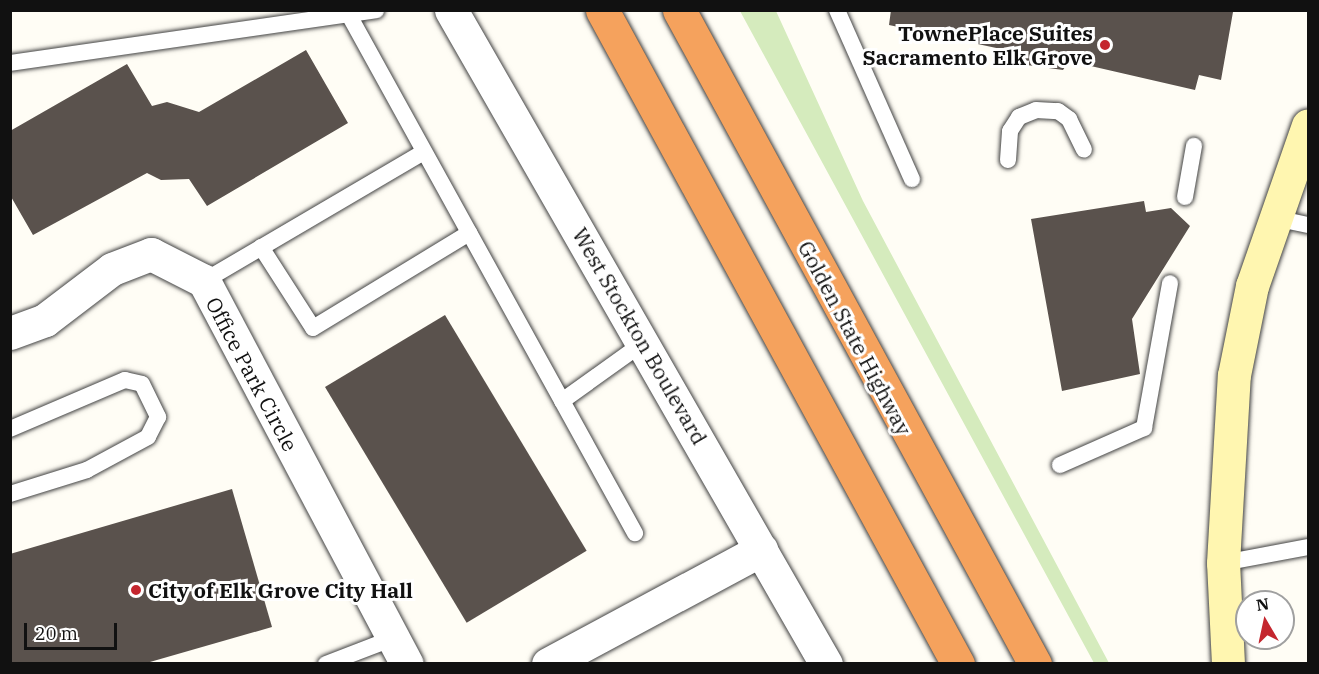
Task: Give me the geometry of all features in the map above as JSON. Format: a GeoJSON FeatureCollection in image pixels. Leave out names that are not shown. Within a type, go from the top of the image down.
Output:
{"type":"FeatureCollection","features":[{"type":"Feature","properties":{"kind":"highway"},"geometry":{"type":"LineString","coordinates":[[602,10],[958,663]]}},
{"type":"Feature","properties":{"kind":"highway","name":"Golden State Highway"},"geometry":{"type":"LineString","coordinates":[[679,10],[1035,663]]}},
{"type":"Feature","properties":{"kind":"street","name":"West Stockton Boulevard"},"geometry":{"type":"LineString","coordinates":[[451,10],[826,663]]}},
{"type":"Feature","properties":{"kind":"street"},"geometry":{"type":"LineString","coordinates":[[1228,663],[1223,563],[1234,375],[1252,286],[1308,125]]}},
{"type":"Feature","properties":{"kind":"street","name":"Office Park Circle"},"geometry":{"type":"LineString","coordinates":[[10,333],[45,320],[112,269],[151,254],[204,281],[399,651]]}},
{"type":"Feature","properties":{"kind":"street"},"geometry":{"type":"LineString","coordinates":[[569,659],[761,550]]}},
{"type":"Feature","properties":{"kind":"lane"},"geometry":{"type":"LineString","coordinates":[[10,63],[376,10]]}},
{"type":"Feature","properties":{"kind":"lane"},"geometry":{"type":"LineString","coordinates":[[837,10],[912,179]]}},
{"type":"Feature","properties":{"kind":"lane"},"geometry":{"type":"LineString","coordinates":[[349,15],[635,533]]}},
{"type":"Feature","properties":{"kind":"lane"},"geometry":{"type":"LineString","coordinates":[[1008,160],[1010,131],[1019,117],[1036,110],[1058,111],[1069,119],[1083,150]]}},
{"type":"Feature","properties":{"kind":"lane"},"geometry":{"type":"LineString","coordinates":[[1185,197],[1194,146]]}},
{"type":"Feature","properties":{"kind":"lane"},"geometry":{"type":"LineString","coordinates":[[204,281],[424,152]]}},
{"type":"Feature","properties":{"kind":"lane"},"geometry":{"type":"LineString","coordinates":[[1275,218],[1308,225]]}},
{"type":"Feature","properties":{"kind":"lane"},"geometry":{"type":"LineString","coordinates":[[261,247],[313,328],[469,233]]}},
{"type":"Feature","properties":{"kind":"lane"},"geometry":{"type":"LineString","coordinates":[[1060,465],[1144,428],[1170,283]]}},
{"type":"Feature","properties":{"kind":"lane"},"geometry":{"type":"LineString","coordinates":[[562,401],[643,343]]}},
{"type":"Feature","properties":{"kind":"lane"},"geometry":{"type":"LineString","coordinates":[[10,429],[125,380],[142,384],[158,417],[148,437],[87,470],[10,494]]}},
{"type":"Feature","properties":{"kind":"lane"},"geometry":{"type":"LineString","coordinates":[[1223,563],[1308,547]]}},
{"type":"Feature","properties":{"kind":"lane"},"geometry":{"type":"LineString","coordinates":[[326,663],[399,651]]}},
{"type":"Feature","properties":{"kind":"green space"},"geometry":{"type":"Polygon","coordinates":[[[740,11],[776,11],[863,201],[1109,663],[1094,663],[740,11]]]}},
{"type":"Feature","properties":{"kind":"building","name":"TownePlace Suites Sacramento Elk Grove"},"geometry":{"type":"Polygon","coordinates":[[[891,10],[1226,10],[1233,12],[1221,80],[1199,75],[1195,90],[1069,61],[1063,70],[1013,63],[1015,52],[889,25],[891,10]]]}},
{"type":"Feature","properties":{"kind":"building"},"geometry":{"type":"Polygon","coordinates":[[[306,50],[348,123],[207,206],[189,179],[161,180],[147,173],[33,235],[10,195],[10,131],[127,64],[152,106],[167,102],[199,112],[306,50]]]}},
{"type":"Feature","properties":{"kind":"building"},"geometry":{"type":"Polygon","coordinates":[[[1144,201],[1146,212],[1171,208],[1190,226],[1132,319],[1140,374],[1062,391],[1031,219],[1144,201]]]}},
{"type":"Feature","properties":{"kind":"building"},"geometry":{"type":"Polygon","coordinates":[[[445,315],[587,551],[467,623],[325,387],[445,315]]]}},
{"type":"Feature","properties":{"kind":"building","name":"City of Elk Grove City Hall"},"geometry":{"type":"Polygon","coordinates":[[[232,489],[272,627],[143,664],[10,664],[10,554],[232,489]]]}},
{"type":"Feature","properties":{"kind":"place","name":"TownePlace Suites Sacramento Elk Grove"},"geometry":{"type":"Point","coordinates":[1105,45]}},
{"type":"Feature","properties":{"kind":"place","name":"City of Elk Grove City Hall"},"geometry":{"type":"Point","coordinates":[136,590]}}]}
